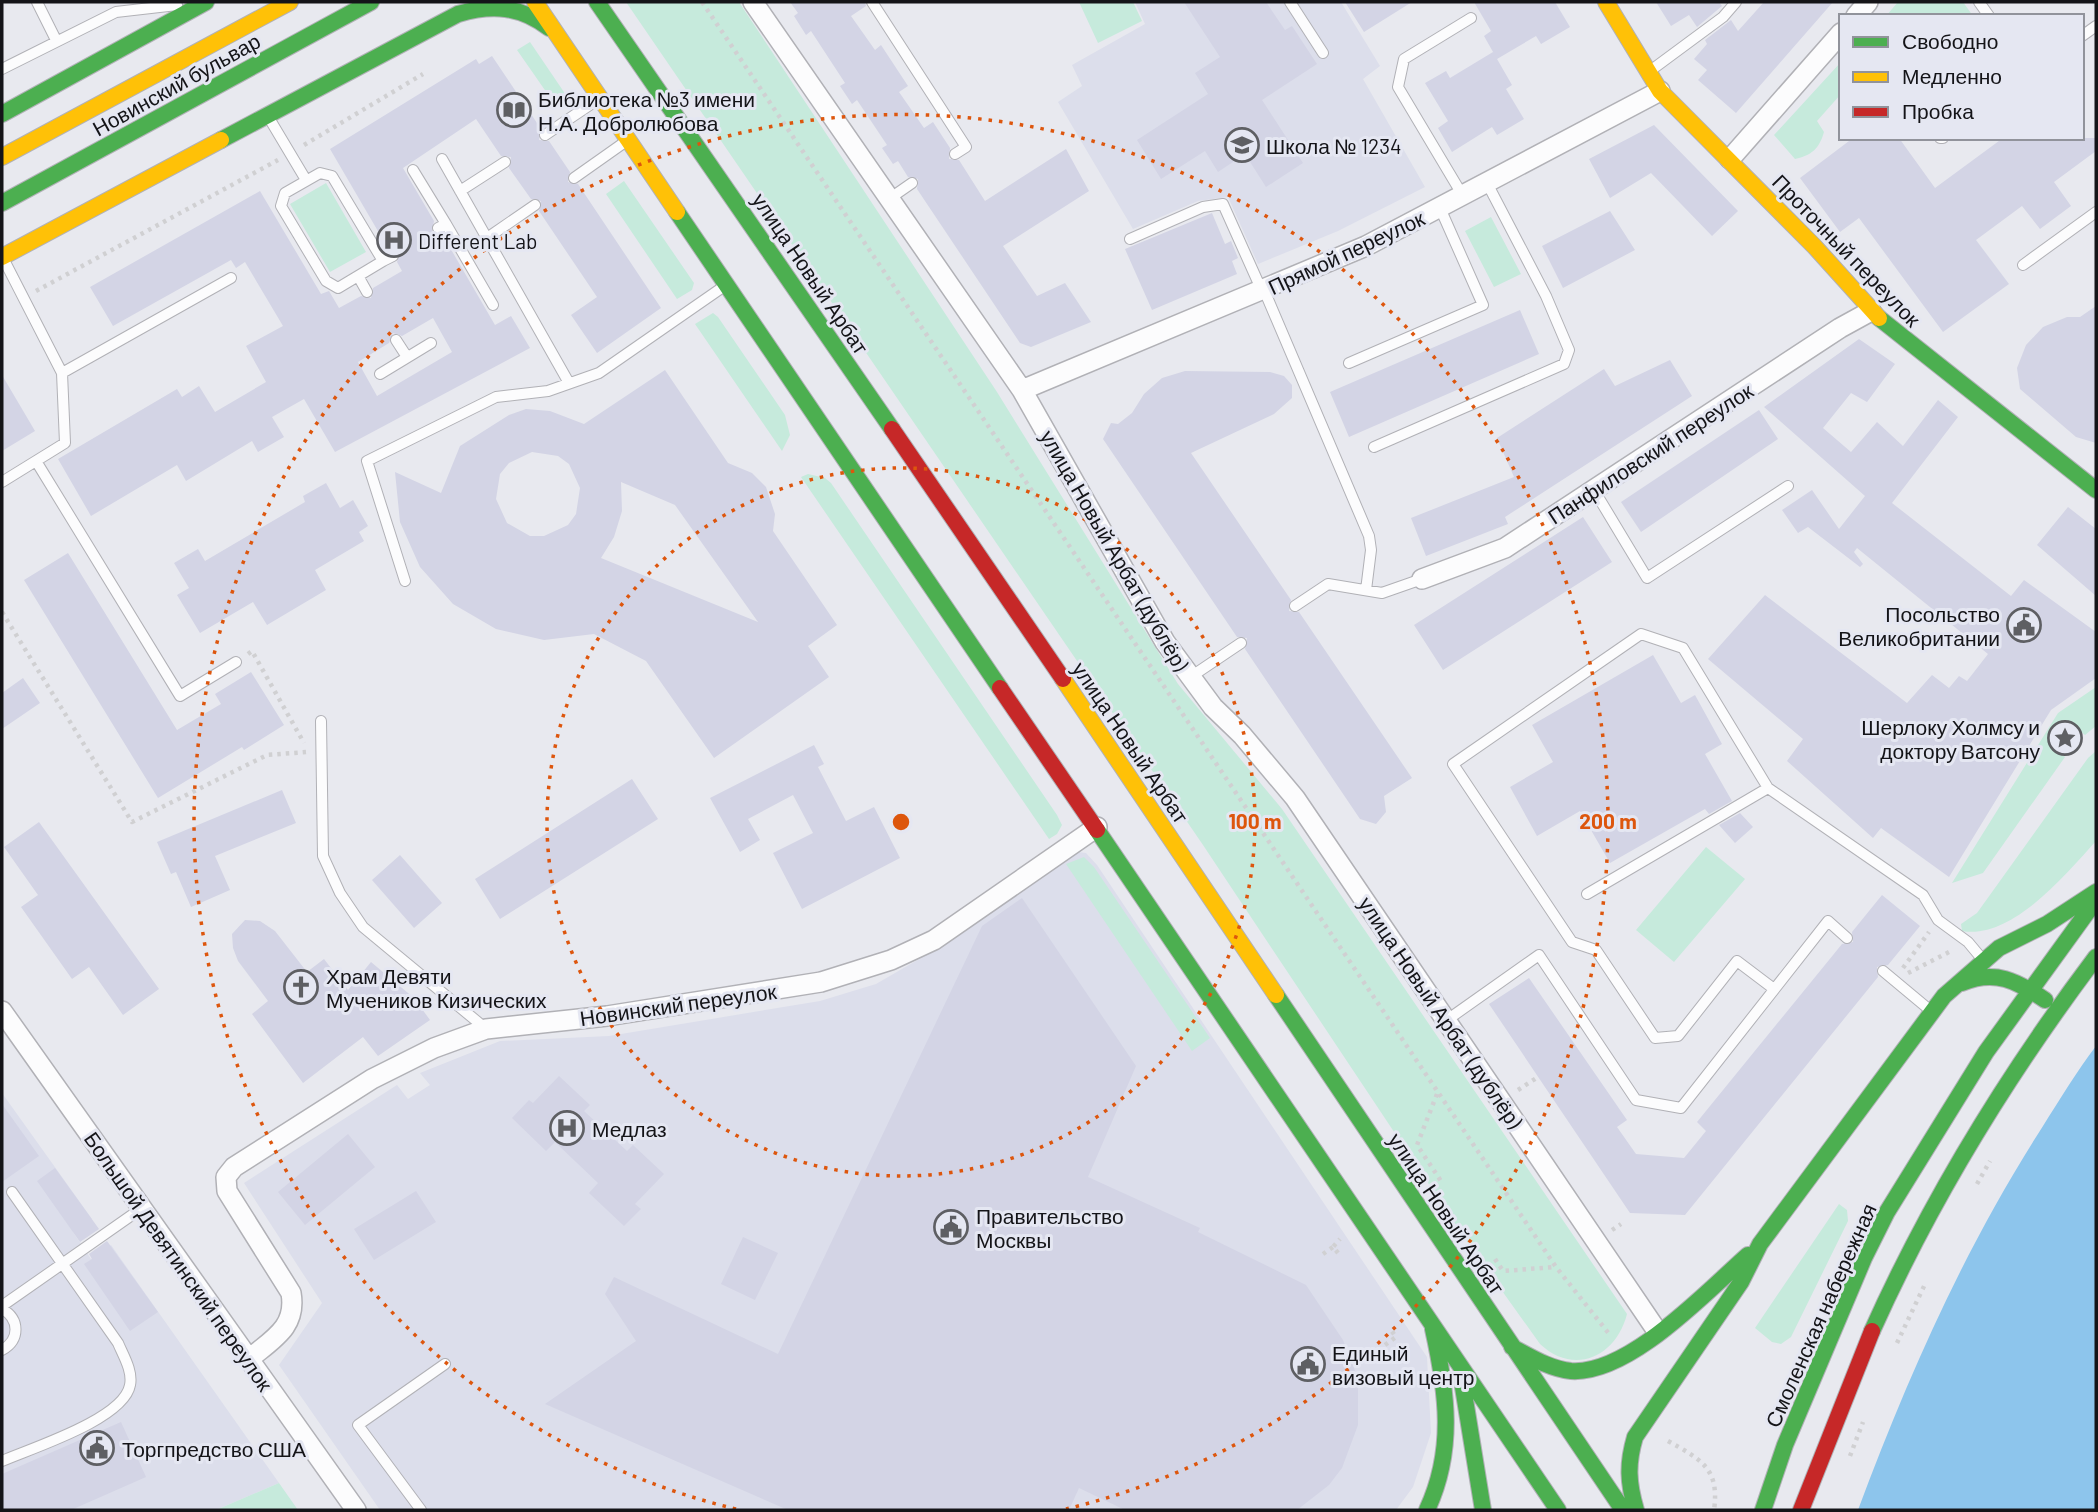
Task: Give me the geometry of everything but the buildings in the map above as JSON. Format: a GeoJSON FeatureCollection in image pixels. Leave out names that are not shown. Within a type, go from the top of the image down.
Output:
{"type":"FeatureCollection","features":[{"type":"Feature","properties":{"kind":"main road"},"geometry":{"type":"LineString","coordinates":[[2,114],[206,2]]}},
{"type":"Feature","properties":{"kind":"main road","name":"Новинский бульвар"},"geometry":{"type":"LineString","coordinates":[[2,157],[290,2]]}},
{"type":"Feature","properties":{"kind":"main road","name":"Новинский бульвар"},"geometry":{"type":"LineString","coordinates":[[2,203],[371,2]]}},
{"type":"Feature","properties":{"kind":"main road"},"geometry":{"type":"LineString","coordinates":[[535,2],[1558,1510]]}},
{"type":"Feature","properties":{"kind":"main road","name":"улица Новый Арбат"},"geometry":{"type":"LineString","coordinates":[[597,2],[631,47],[1027,625],[1623,1510]]}},
{"type":"Feature","properties":{"kind":"main road"},"geometry":{"type":"LineString","coordinates":[[609,2],[631,47]]}},
{"type":"Feature","properties":{"kind":"main road","name":"Проточный переулок"},"geometry":{"type":"LineString","coordinates":[[1606,2],[1660,91],[1815,247],[1871,311],[2096,490]]}},
{"type":"Feature","properties":{"kind":"main road"},"geometry":{"type":"LineString","coordinates":[[2,257],[397,44],[458,14],[497,6],[519,9],[540,19],[564,45]]}},
{"type":"Feature","properties":{"kind":"main road"},"geometry":{"type":"LineString","coordinates":[[397,44],[426,12]]}},
{"type":"Feature","properties":{"kind":"main road"},"geometry":{"type":"LineString","coordinates":[[1636,1510],[1628,1484],[1629,1458],[1635,1437],[1741,1282],[1760,1244],[1931,1011],[1999,948],[2047,925],[2096,892]]}},
{"type":"Feature","properties":{"kind":"main road","name":"Смоленская набережная"},"geometry":{"type":"LineString","coordinates":[[1763,1510],[1786,1445],[1864,1258],[1887,1212],[1986,1052],[2096,900]]}},
{"type":"Feature","properties":{"kind":"main road"},"geometry":{"type":"LineString","coordinates":[[1801,1510],[1820,1452],[1898,1272],[1978,1123],[2056,1008],[2096,957]]}},
{"type":"Feature","properties":{"kind":"main road"},"geometry":{"type":"LineString","coordinates":[[1953,988],[1988,973],[2002,975],[2056,1008]]}},
{"type":"Feature","properties":{"kind":"main road"},"geometry":{"type":"LineString","coordinates":[[1512,1347],[1541,1363],[1580,1372],[1596,1370],[1629,1353],[1760,1244]]}},
{"type":"Feature","properties":{"kind":"main road"},"geometry":{"type":"LineString","coordinates":[[1427,1510],[1440,1488],[1447,1457],[1447,1390],[1431,1323]]}},
{"type":"Feature","properties":{"kind":"main road"},"geometry":{"type":"LineString","coordinates":[[1460,1365],[1483,1510]]}},
{"type":"Feature","properties":{"kind":"street","name":"улица Новый Арбат (дублёр)"},"geometry":{"type":"LineString","coordinates":[[753,2],[1022,390],[1164,642],[1189,678],[1295,798],[1657,1331]]}},
{"type":"Feature","properties":{"kind":"street"},"geometry":{"type":"LineString","coordinates":[[1730,159],[1839,35]]}},
{"type":"Feature","properties":{"kind":"street","name":"Прямой переулок"},"geometry":{"type":"LineString","coordinates":[[1022,390],[1366,246],[1660,91]]}},
{"type":"Feature","properties":{"kind":"street","name":"Панфиловский переулок"},"geometry":{"type":"LineString","coordinates":[[1422,579],[1505,548],[1871,311]]}},
{"type":"Feature","properties":{"kind":"street","name":"Новинский переулок"},"geometry":{"type":"LineString","coordinates":[[248,1359],[287,1325],[294,1309],[291,1293],[225,1185],[230,1170],[372,1079],[434,1048],[486,1028],[607,1016],[821,982],[891,960],[933,940],[1097,827]]}},
{"type":"Feature","properties":{"kind":"street","name":"Большой Девятинский переулок"},"geometry":{"type":"LineString","coordinates":[[2,1011],[356,1510]]}},
{"type":"Feature","properties":{"kind":"lane"},"geometry":{"type":"LineString","coordinates":[[37,2],[56,40]]}},
{"type":"Feature","properties":{"kind":"lane"},"geometry":{"type":"LineString","coordinates":[[2,69],[116,12],[198,2]]}},
{"type":"Feature","properties":{"kind":"lane"},"geometry":{"type":"LineString","coordinates":[[872,2],[966,147],[955,155]]}},
{"type":"Feature","properties":{"kind":"lane"},"geometry":{"type":"LineString","coordinates":[[1290,2],[1323,53]]}},
{"type":"Feature","properties":{"kind":"lane"},"geometry":{"type":"LineString","coordinates":[[1648,72],[1723,17],[1736,2]]}},
{"type":"Feature","properties":{"kind":"lane"},"geometry":{"type":"LineString","coordinates":[[1463,196],[1398,87],[1404,59],[1471,18]]}},
{"type":"Feature","properties":{"kind":"lane"},"geometry":{"type":"LineString","coordinates":[[545,135],[601,98]]}},
{"type":"Feature","properties":{"kind":"lane"},"geometry":{"type":"LineString","coordinates":[[267,115],[306,180]]}},
{"type":"Feature","properties":{"kind":"lane"},"geometry":{"type":"LineString","coordinates":[[574,178],[629,139]]}},
{"type":"Feature","properties":{"kind":"lane"},"geometry":{"type":"LineString","coordinates":[[442,159],[569,383]]}},
{"type":"Feature","properties":{"kind":"lane"},"geometry":{"type":"LineString","coordinates":[[460,191],[505,162]]}},
{"type":"Feature","properties":{"kind":"lane"},"geometry":{"type":"LineString","coordinates":[[414,170],[442,226],[493,305]]}},
{"type":"Feature","properties":{"kind":"lane"},"geometry":{"type":"LineString","coordinates":[[383,261],[332,176],[320,173],[285,193],[281,206],[326,281],[338,288],[393,256]]}},
{"type":"Feature","properties":{"kind":"lane"},"geometry":{"type":"LineString","coordinates":[[889,199],[912,183]]}},
{"type":"Feature","properties":{"kind":"lane"},"geometry":{"type":"LineString","coordinates":[[1374,447],[1564,364],[1569,351],[1565,340],[1487,183]]}},
{"type":"Feature","properties":{"kind":"lane"},"geometry":{"type":"LineString","coordinates":[[1130,239],[1203,207],[1223,204],[1368,537],[1371,550],[1366,590]]}},
{"type":"Feature","properties":{"kind":"lane"},"geometry":{"type":"LineString","coordinates":[[487,238],[535,205]]}},
{"type":"Feature","properties":{"kind":"lane"},"geometry":{"type":"LineString","coordinates":[[1349,363],[1483,305],[1440,208]]}},
{"type":"Feature","properties":{"kind":"lane"},"geometry":{"type":"LineString","coordinates":[[2023,265],[2096,212]]}},
{"type":"Feature","properties":{"kind":"lane"},"geometry":{"type":"LineString","coordinates":[[2,257],[62,373],[65,443],[2,482]]}},
{"type":"Feature","properties":{"kind":"lane"},"geometry":{"type":"LineString","coordinates":[[358,276],[367,292]]}},
{"type":"Feature","properties":{"kind":"lane"},"geometry":{"type":"LineString","coordinates":[[62,373],[231,278]]}},
{"type":"Feature","properties":{"kind":"lane"},"geometry":{"type":"LineString","coordinates":[[405,581],[366,461],[496,397],[548,391],[599,373],[728,284]]}},
{"type":"Feature","properties":{"kind":"lane"},"geometry":{"type":"LineString","coordinates":[[396,340],[407,357]]}},
{"type":"Feature","properties":{"kind":"lane"},"geometry":{"type":"LineString","coordinates":[[380,374],[431,343]]}},
{"type":"Feature","properties":{"kind":"lane"},"geometry":{"type":"LineString","coordinates":[[36,461],[180,696],[236,662]]}},
{"type":"Feature","properties":{"kind":"lane"},"geometry":{"type":"LineString","coordinates":[[1594,490],[1647,578],[1788,486]]}},
{"type":"Feature","properties":{"kind":"lane"},"geometry":{"type":"LineString","coordinates":[[1295,606],[1328,584],[1382,593],[1422,579]]}},
{"type":"Feature","properties":{"kind":"lane"},"geometry":{"type":"LineString","coordinates":[[1774,989],[1737,961],[1678,1036],[1655,1038],[1596,950],[1572,942],[1453,764],[1641,634],[1683,648],[1768,788],[1923,895],[1938,920],[1968,942],[1983,960]]}},
{"type":"Feature","properties":{"kind":"lane"},"geometry":{"type":"LineString","coordinates":[[1189,678],[1241,643]]}},
{"type":"Feature","properties":{"kind":"lane"},"geometry":{"type":"LineString","coordinates":[[321,722],[323,856],[340,893],[363,927],[486,1028]]}},
{"type":"Feature","properties":{"kind":"lane"},"geometry":{"type":"LineString","coordinates":[[1587,894],[1768,788]]}},
{"type":"Feature","properties":{"kind":"lane"},"geometry":{"type":"LineString","coordinates":[[1447,1020],[1539,955],[1636,1100],[1681,1108],[1828,921],[1847,938]]}},
{"type":"Feature","properties":{"kind":"lane"},"geometry":{"type":"LineString","coordinates":[[1883,971],[1931,1011]]}},
{"type":"Feature","properties":{"kind":"lane"},"geometry":{"type":"LineString","coordinates":[[2,1461],[103,1417],[121,1403],[130,1385],[128,1365],[118,1343],[12,1192]]}},
{"type":"Feature","properties":{"kind":"lane"},"geometry":{"type":"LineString","coordinates":[[2,1350],[10,1344],[16,1330],[12,1316],[2,1307],[142,1208]]}},
{"type":"Feature","properties":{"kind":"lane"},"geometry":{"type":"LineString","coordinates":[[421,1510],[358,1425],[445,1364]]}},
{"type":"Feature","properties":{"kind":"path"},"geometry":{"type":"LineString","coordinates":[[702,2],[1437,1093],[1556,1267],[1613,1338]]}},
{"type":"Feature","properties":{"kind":"path"},"geometry":{"type":"LineString","coordinates":[[25,297],[290,153],[423,74]]}},
{"type":"Feature","properties":{"kind":"path"},"geometry":{"type":"LineString","coordinates":[[2,612],[132,822],[267,755],[309,752],[252,652],[236,662]]}},
{"type":"Feature","properties":{"kind":"path"},"geometry":{"type":"LineString","coordinates":[[1895,980],[1938,920]]}},
{"type":"Feature","properties":{"kind":"path"},"geometry":{"type":"LineString","coordinates":[[1895,980],[1968,942]]}},
{"type":"Feature","properties":{"kind":"path"},"geometry":{"type":"LineString","coordinates":[[1437,1093],[1418,1145],[1441,1181]]}},
{"type":"Feature","properties":{"kind":"path"},"geometry":{"type":"LineString","coordinates":[[1972,1194],[1997,1149]]}},
{"type":"Feature","properties":{"kind":"path"},"geometry":{"type":"LineString","coordinates":[[1323,1254],[1342,1241],[1334,1230]]}},
{"type":"Feature","properties":{"kind":"path"},"geometry":{"type":"LineString","coordinates":[[1334,1247],[1338,1253]]}},
{"type":"Feature","properties":{"kind":"path"},"geometry":{"type":"LineString","coordinates":[[1495,1259],[1503,1271],[1556,1267]]}},
{"type":"Feature","properties":{"kind":"path"},"geometry":{"type":"LineString","coordinates":[[1894,1350],[1929,1275]]}},
{"type":"Feature","properties":{"kind":"path"},"geometry":{"type":"LineString","coordinates":[[1385,1345],[1396,1337],[1391,1331]]}},
{"type":"Feature","properties":{"kind":"path"},"geometry":{"type":"LineString","coordinates":[[1847,1463],[1867,1413]]}},
{"type":"Feature","properties":{"kind":"path"},"geometry":{"type":"LineString","coordinates":[[1668,1441],[1695,1455],[1710,1470],[1717,1496],[1714,1510]]}},
{"type":"Feature","properties":{"kind":"shaded area","name":"Школа № 1234"},"geometry":{"type":"Polygon","coordinates":[[[1135,2],[1341,2],[1380,66],[1363,79],[1425,187],[1338,231],[1258,264],[1228,197],[1198,201],[1133,229],[1058,102],[1082,86],[1072,65],[1145,24],[1135,2]]]}},
{"type":"Feature","properties":{"kind":"shaded area"},"geometry":{"type":"Polygon","coordinates":[[[1079,852],[1086,853],[1097,865],[1427,1357],[1431,1433],[1413,1487],[1396,1510],[380,1510],[279,1365],[322,1303],[244,1183],[397,1085],[408,1099],[430,1085],[420,1073],[500,1041],[609,1036],[820,1001],[876,984],[940,947],[1079,852]]]}},
{"type":"Feature","properties":{"kind":"shaded area"},"geometry":{"type":"Polygon","coordinates":[[[2,1093],[92,1219],[73,1232],[91,1259],[111,1245],[279,1483],[216,1510],[2,1510],[2,1093]]]}},
{"type":"Feature","properties":{"kind":"green space"},"geometry":{"type":"Polygon","coordinates":[[[626,2],[739,2],[997,392],[1178,684],[1282,809],[1627,1314],[1614,1341],[1604,1351],[1580,1360],[1566,1359],[1553,1354],[1540,1344],[1470,1246],[1203,845],[626,2]]]}},
{"type":"Feature","properties":{"kind":"green space"},"geometry":{"type":"Polygon","coordinates":[[[1079,2],[1133,2],[1142,21],[1098,43],[1079,2]]]}},
{"type":"Feature","properties":{"kind":"green space"},"geometry":{"type":"Polygon","coordinates":[[[1898,2],[1963,2],[1972,14],[1888,14],[1898,2]]]}},
{"type":"Feature","properties":{"kind":"green space"},"geometry":{"type":"Polygon","coordinates":[[[530,42],[568,98],[556,106],[517,50],[530,42]]]}},
{"type":"Feature","properties":{"kind":"green space"},"geometry":{"type":"Polygon","coordinates":[[[1839,64],[1839,96],[1817,121],[1824,132],[1817,147],[1795,159],[1774,135],[1839,64]]]}},
{"type":"Feature","properties":{"kind":"green space"},"geometry":{"type":"Polygon","coordinates":[[[624,181],[694,283],[692,290],[677,299],[606,194],[624,181]]]}},
{"type":"Feature","properties":{"kind":"green space"},"geometry":{"type":"Polygon","coordinates":[[[326,183],[366,252],[330,272],[290,204],[326,183]]]}},
{"type":"Feature","properties":{"kind":"green space"},"geometry":{"type":"Polygon","coordinates":[[[1491,217],[1521,274],[1494,287],[1465,231],[1491,217]]]}},
{"type":"Feature","properties":{"kind":"green space"},"geometry":{"type":"Polygon","coordinates":[[[713,313],[785,415],[790,435],[782,451],[695,324],[713,313]]]}},
{"type":"Feature","properties":{"kind":"green space"},"geometry":{"type":"Polygon","coordinates":[[[808,474],[825,478],[831,483],[1057,815],[1062,825],[1057,834],[1049,839],[801,477],[808,474]]]}},
{"type":"Feature","properties":{"kind":"green space"},"geometry":{"type":"Polygon","coordinates":[[[2096,687],[2096,726],[2085,735],[2066,720],[2050,744],[2065,757],[1983,873],[1952,883],[2058,713],[2096,687]]]}},
{"type":"Feature","properties":{"kind":"green space"},"geometry":{"type":"Polygon","coordinates":[[[2096,751],[2096,841],[2054,886],[2018,915],[1981,931],[1962,931],[1961,924],[1977,913],[2088,758],[2096,751]]]}},
{"type":"Feature","properties":{"kind":"green space"},"geometry":{"type":"Polygon","coordinates":[[[1706,847],[1745,879],[1674,962],[1636,930],[1706,847]]]}},
{"type":"Feature","properties":{"kind":"green space"},"geometry":{"type":"Polygon","coordinates":[[[1084,857],[1094,867],[1210,1038],[1192,1051],[1066,864],[1084,857]]]}},
{"type":"Feature","properties":{"kind":"green space"},"geometry":{"type":"Polygon","coordinates":[[[1839,1204],[1847,1210],[1848,1221],[1791,1337],[1781,1344],[1772,1342],[1755,1328],[1839,1204]]]}},
{"type":"Feature","properties":{"kind":"green space"},"geometry":{"type":"Polygon","coordinates":[[[279,1483],[298,1510],[216,1510],[279,1483]]]}},
{"type":"Feature","properties":{"kind":"water"},"geometry":{"type":"Polygon","coordinates":[[[2096,1046],[2096,1510],[1858,1510],[1897,1410],[1963,1265],[2015,1172],[2096,1046]]]}},
{"type":"Feature","properties":{"kind":"traffic: fast"},"geometry":{"type":"LineString","coordinates":[[2,114],[206,2]]}},
{"type":"Feature","properties":{"kind":"traffic: fast"},"geometry":{"type":"LineString","coordinates":[[2,203],[371,2]]}},
{"type":"Feature","properties":{"kind":"traffic: fast"},"geometry":{"type":"LineString","coordinates":[[597,2],[892,429]]}},
{"type":"Feature","properties":{"kind":"traffic: fast"},"geometry":{"type":"LineString","coordinates":[[221,140],[458,14],[483,9],[506,9],[528,15],[549,28]]}},
{"type":"Feature","properties":{"kind":"traffic: fast"},"geometry":{"type":"LineString","coordinates":[[677,212],[1000,688]]}},
{"type":"Feature","properties":{"kind":"traffic: fast"},"geometry":{"type":"LineString","coordinates":[[1879,318],[2096,490]]}},
{"type":"Feature","properties":{"kind":"traffic: fast"},"geometry":{"type":"LineString","coordinates":[[1097,830],[1558,1510]]}},
{"type":"Feature","properties":{"kind":"traffic: fast"},"geometry":{"type":"LineString","coordinates":[[1636,1510],[1630,1474],[1635,1437],[1741,1282],[1760,1244],[1944,996],[1999,948],[2047,924],[2096,892]]}},
{"type":"Feature","properties":{"kind":"traffic: fast"},"geometry":{"type":"LineString","coordinates":[[1763,1510],[1785,1445],[1864,1258],[1887,1212],[1986,1052],[2096,900]]}},
{"type":"Feature","properties":{"kind":"traffic: fast"},"geometry":{"type":"LineString","coordinates":[[1872,1331],[1920,1232],[2002,1091],[2096,957]]}},
{"type":"Feature","properties":{"kind":"traffic: fast"},"geometry":{"type":"LineString","coordinates":[[1962,983],[1985,977],[2005,979],[2025,987],[2045,1000]]}},
{"type":"Feature","properties":{"kind":"traffic: fast"},"geometry":{"type":"LineString","coordinates":[[1276,995],[1623,1510]]}},
{"type":"Feature","properties":{"kind":"traffic: fast"},"geometry":{"type":"LineString","coordinates":[[1512,1347],[1563,1370],[1594,1369],[1642,1346],[1689,1309],[1748,1255]]}},
{"type":"Feature","properties":{"kind":"traffic: fast"},"geometry":{"type":"LineString","coordinates":[[1427,1510],[1442,1465],[1446,1421],[1442,1375],[1433,1329]]}},
{"type":"Feature","properties":{"kind":"traffic: fast"},"geometry":{"type":"LineString","coordinates":[[1461,1375],[1483,1510]]}},
{"type":"Feature","properties":{"kind":"traffic: slow"},"geometry":{"type":"LineString","coordinates":[[2,157],[290,2]]}},
{"type":"Feature","properties":{"kind":"traffic: slow"},"geometry":{"type":"LineString","coordinates":[[535,2],[677,212]]}},
{"type":"Feature","properties":{"kind":"traffic: slow"},"geometry":{"type":"LineString","coordinates":[[1606,2],[1660,91],[1815,247],[1879,318]]}},
{"type":"Feature","properties":{"kind":"traffic: slow"},"geometry":{"type":"LineString","coordinates":[[2,257],[221,140]]}},
{"type":"Feature","properties":{"kind":"traffic: slow"},"geometry":{"type":"LineString","coordinates":[[1063,679],[1276,995]]}},
{"type":"Feature","properties":{"kind":"traffic: jam"},"geometry":{"type":"LineString","coordinates":[[892,429],[1063,679]]}},
{"type":"Feature","properties":{"kind":"traffic: jam"},"geometry":{"type":"LineString","coordinates":[[1000,688],[1097,830]]}},
{"type":"Feature","properties":{"kind":"traffic: jam"},"geometry":{"type":"LineString","coordinates":[[1801,1510],[1872,1331]]}},
{"type":"Feature","properties":{"kind":"place","name":"Библиотека №3 имени Н.А. Добролюбова"},"geometry":{"type":"Point","coordinates":[514,110]}},
{"type":"Feature","properties":{"kind":"place","name":"Школа № 1234"},"geometry":{"type":"Point","coordinates":[1242,145]}},
{"type":"Feature","properties":{"kind":"place","name":"Different Lab"},"geometry":{"type":"Point","coordinates":[394,240]}},
{"type":"Feature","properties":{"kind":"place","name":"Посольство Великобритании"},"geometry":{"type":"Point","coordinates":[2024,625]}},
{"type":"Feature","properties":{"kind":"place","name":"Шерлоку Холмсу и доктору Ватсону"},"geometry":{"type":"Point","coordinates":[2065,738]}},
{"type":"Feature","properties":{"kind":"place","name":"Храм Девяти Мучеников Кизических"},"geometry":{"type":"Point","coordinates":[301,987]}},
{"type":"Feature","properties":{"kind":"place","name":"Медлаз"},"geometry":{"type":"Point","coordinates":[567,1128]}},
{"type":"Feature","properties":{"kind":"place","name":"Правительство Москвы"},"geometry":{"type":"Point","coordinates":[951,1227]}},
{"type":"Feature","properties":{"kind":"place","name":"Единый визовый центр"},"geometry":{"type":"Point","coordinates":[1308,1364]}},
{"type":"Feature","properties":{"kind":"place","name":"Торгпредство США"},"geometry":{"type":"Point","coordinates":[97,1448]}}]}
